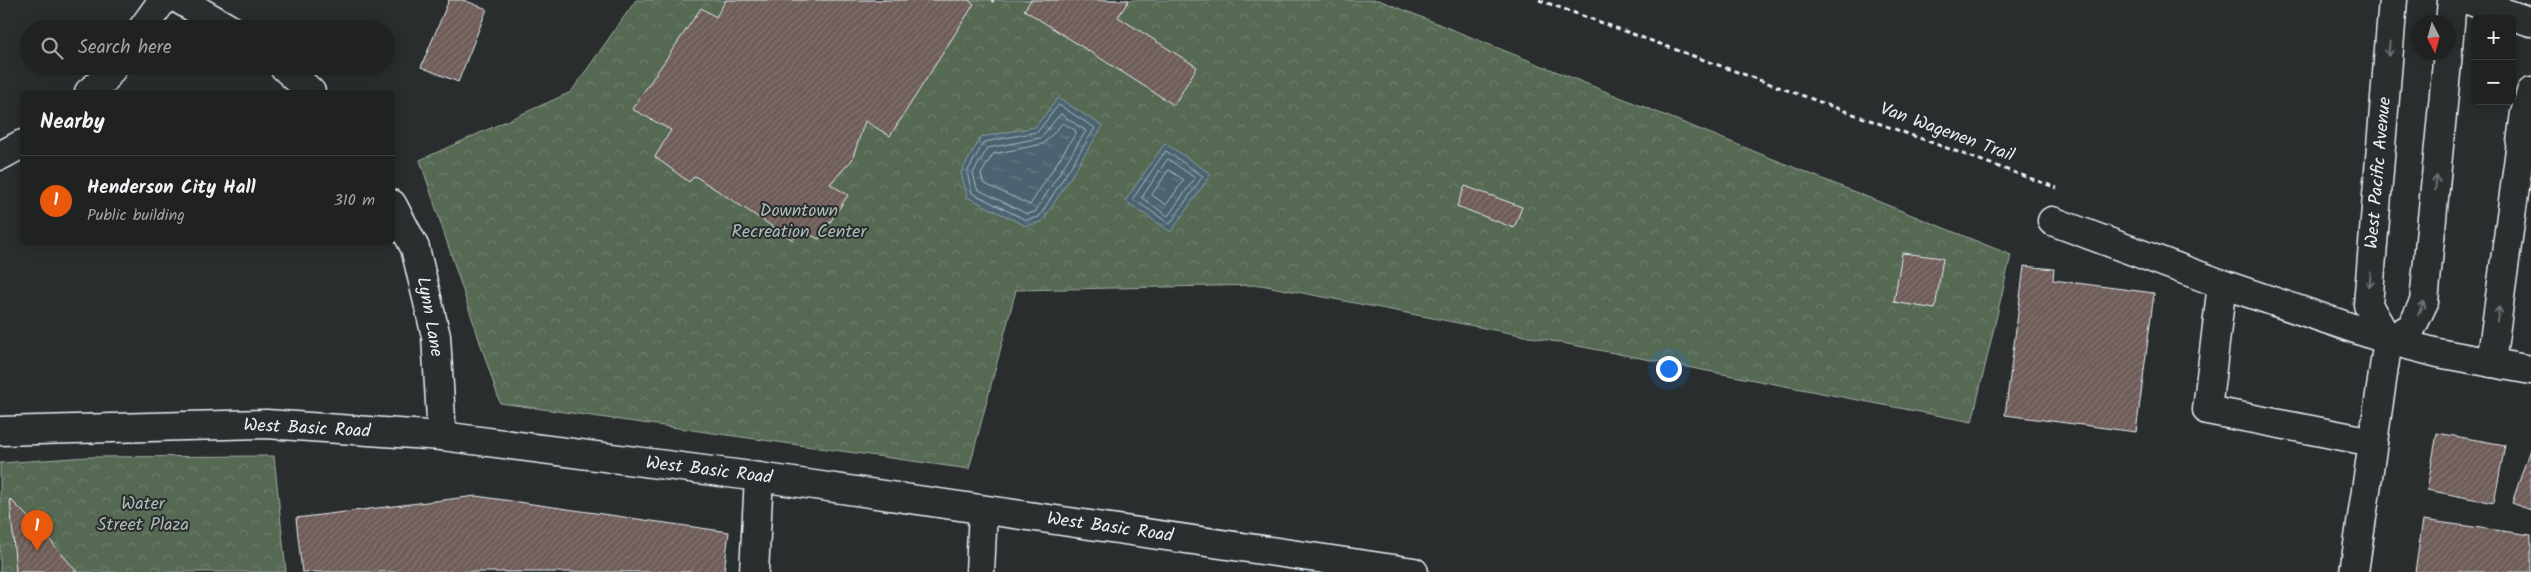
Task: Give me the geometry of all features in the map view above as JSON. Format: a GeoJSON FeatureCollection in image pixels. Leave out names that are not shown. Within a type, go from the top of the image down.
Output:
{"type":"FeatureCollection","features":[{"type":"Feature","properties":{"kind":"street"},"geometry":{"type":"LineString","coordinates":[[149,20],[163,0]]}},
{"type":"Feature","properties":{"kind":"street"},"geometry":{"type":"LineString","coordinates":[[180,0],[214,20]]}},
{"type":"Feature","properties":{"kind":"street","name":"West Pacific Avenue"},"geometry":{"type":"LineString","coordinates":[[2388,340],[2368,305],[2393,0]]}},
{"type":"Feature","properties":{"kind":"street"},"geometry":{"type":"LineString","coordinates":[[2451,15],[2452,0]]}},
{"type":"Feature","properties":{"kind":"street"},"geometry":{"type":"LineString","coordinates":[[2468,0],[2531,22]]}},
{"type":"Feature","properties":{"kind":"street"},"geometry":{"type":"LineString","coordinates":[[2388,340],[2412,326],[2424,302],[2447,60]]}},
{"type":"Feature","properties":{"kind":"street"},"geometry":{"type":"LineString","coordinates":[[92,90],[108,75]]}},
{"type":"Feature","properties":{"kind":"street"},"geometry":{"type":"LineString","coordinates":[[292,75],[309,90]]}},
{"type":"Feature","properties":{"kind":"street"},"geometry":{"type":"LineString","coordinates":[[2491,362],[2525,113],[2531,92]]}},
{"type":"Feature","properties":{"kind":"street"},"geometry":{"type":"LineString","coordinates":[[0,156],[20,145]]}},
{"type":"Feature","properties":{"kind":"street","name":"Lynn Lane"},"geometry":{"type":"LineString","coordinates":[[395,210],[415,248],[436,336],[442,436]]}},
{"type":"Feature","properties":{"kind":"street"},"geometry":{"type":"LineString","coordinates":[[2052,221],[2222,284],[2388,340],[2438,353],[2531,370]]}},
{"type":"Feature","properties":{"kind":"street"},"geometry":{"type":"LineString","coordinates":[[2222,284],[2207,410],[2373,442]]}},
{"type":"Feature","properties":{"kind":"street"},"geometry":{"type":"LineString","coordinates":[[2354,572],[2388,340]]}},
{"type":"Feature","properties":{"kind":"street","name":"West Basic Road"},"geometry":{"type":"LineString","coordinates":[[0,432],[266,424],[442,436],[759,477],[1354,568],[1414,572]]}},
{"type":"Feature","properties":{"kind":"street"},"geometry":{"type":"LineString","coordinates":[[754,572],[759,477]]}},
{"type":"Feature","properties":{"kind":"street"},"geometry":{"type":"LineString","coordinates":[[980,572],[983,510]]}},
{"type":"Feature","properties":{"kind":"path","name":"Van Wagenen Trail"},"geometry":{"type":"LineString","coordinates":[[1539,0],[2066,191]]}},
{"type":"Feature","properties":{"kind":"green space","name":"Downtown Recreation Center"},"geometry":{"type":"Polygon","coordinates":[[[636,0],[1379,0],[2011,255],[1972,422],[1261,285],[1016,290],[969,469],[500,403],[420,160],[571,92],[636,0]]]}},
{"type":"Feature","properties":{"kind":"green space","name":"Water Street Plaza"},"geometry":{"type":"Polygon","coordinates":[[[274,456],[286,572],[0,572],[0,463],[87,457],[274,456]]]}},
{"type":"Feature","properties":{"kind":"water"},"geometry":{"type":"Polygon","coordinates":[[[1058,98],[1103,126],[1042,222],[1026,226],[967,197],[961,172],[981,137],[1035,127],[1058,98]]]}},
{"type":"Feature","properties":{"kind":"water"},"geometry":{"type":"Polygon","coordinates":[[[1165,143],[1211,174],[1171,232],[1125,201],[1165,143]]]}},
{"type":"Feature","properties":{"kind":"building"},"geometry":{"type":"Polygon","coordinates":[[[449,0],[463,0],[487,9],[458,82],[421,67],[449,0]]]}},
{"type":"Feature","properties":{"kind":"building"},"geometry":{"type":"Polygon","coordinates":[[[726,0],[968,0],[974,4],[890,136],[865,121],[852,160],[830,184],[848,195],[819,239],[801,231],[793,240],[695,176],[689,182],[655,157],[671,130],[632,109],[701,8],[716,17],[726,0]]]}},
{"type":"Feature","properties":{"kind":"building"},"geometry":{"type":"Polygon","coordinates":[[[1031,0],[1129,0],[1118,17],[1197,67],[1174,105],[1024,10],[1031,0]]]}},
{"type":"Feature","properties":{"kind":"building"},"geometry":{"type":"Polygon","coordinates":[[[1465,186],[1522,207],[1514,228],[1457,206],[1465,186]]]}},
{"type":"Feature","properties":{"kind":"building"},"geometry":{"type":"Polygon","coordinates":[[[1902,253],[1943,258],[1935,309],[1894,302],[1902,253]]]}},
{"type":"Feature","properties":{"kind":"building"},"geometry":{"type":"Polygon","coordinates":[[[2024,266],[2054,269],[2053,280],[2154,293],[2136,432],[2005,415],[2024,266]]]}},
{"type":"Feature","properties":{"kind":"building"},"geometry":{"type":"Polygon","coordinates":[[[2437,433],[2505,445],[2494,503],[2427,490],[2437,433]]]}},
{"type":"Feature","properties":{"kind":"building"},"geometry":{"type":"Polygon","coordinates":[[[2531,446],[2531,510],[2512,503],[2531,446]]]}},
{"type":"Feature","properties":{"kind":"building"},"geometry":{"type":"Polygon","coordinates":[[[476,496],[729,532],[724,572],[302,572],[296,518],[476,496]]]}},
{"type":"Feature","properties":{"kind":"building"},"geometry":{"type":"Polygon","coordinates":[[[10,499],[44,533],[77,572],[16,572],[10,499]]]}},
{"type":"Feature","properties":{"kind":"building"},"geometry":{"type":"Polygon","coordinates":[[[2423,520],[2531,535],[2531,572],[2415,572],[2423,520]]]}},
{"type":"Feature","properties":{"kind":"place","name":"Henderson City Hall"},"geometry":{"type":"Point","coordinates":[37,551]}}]}
